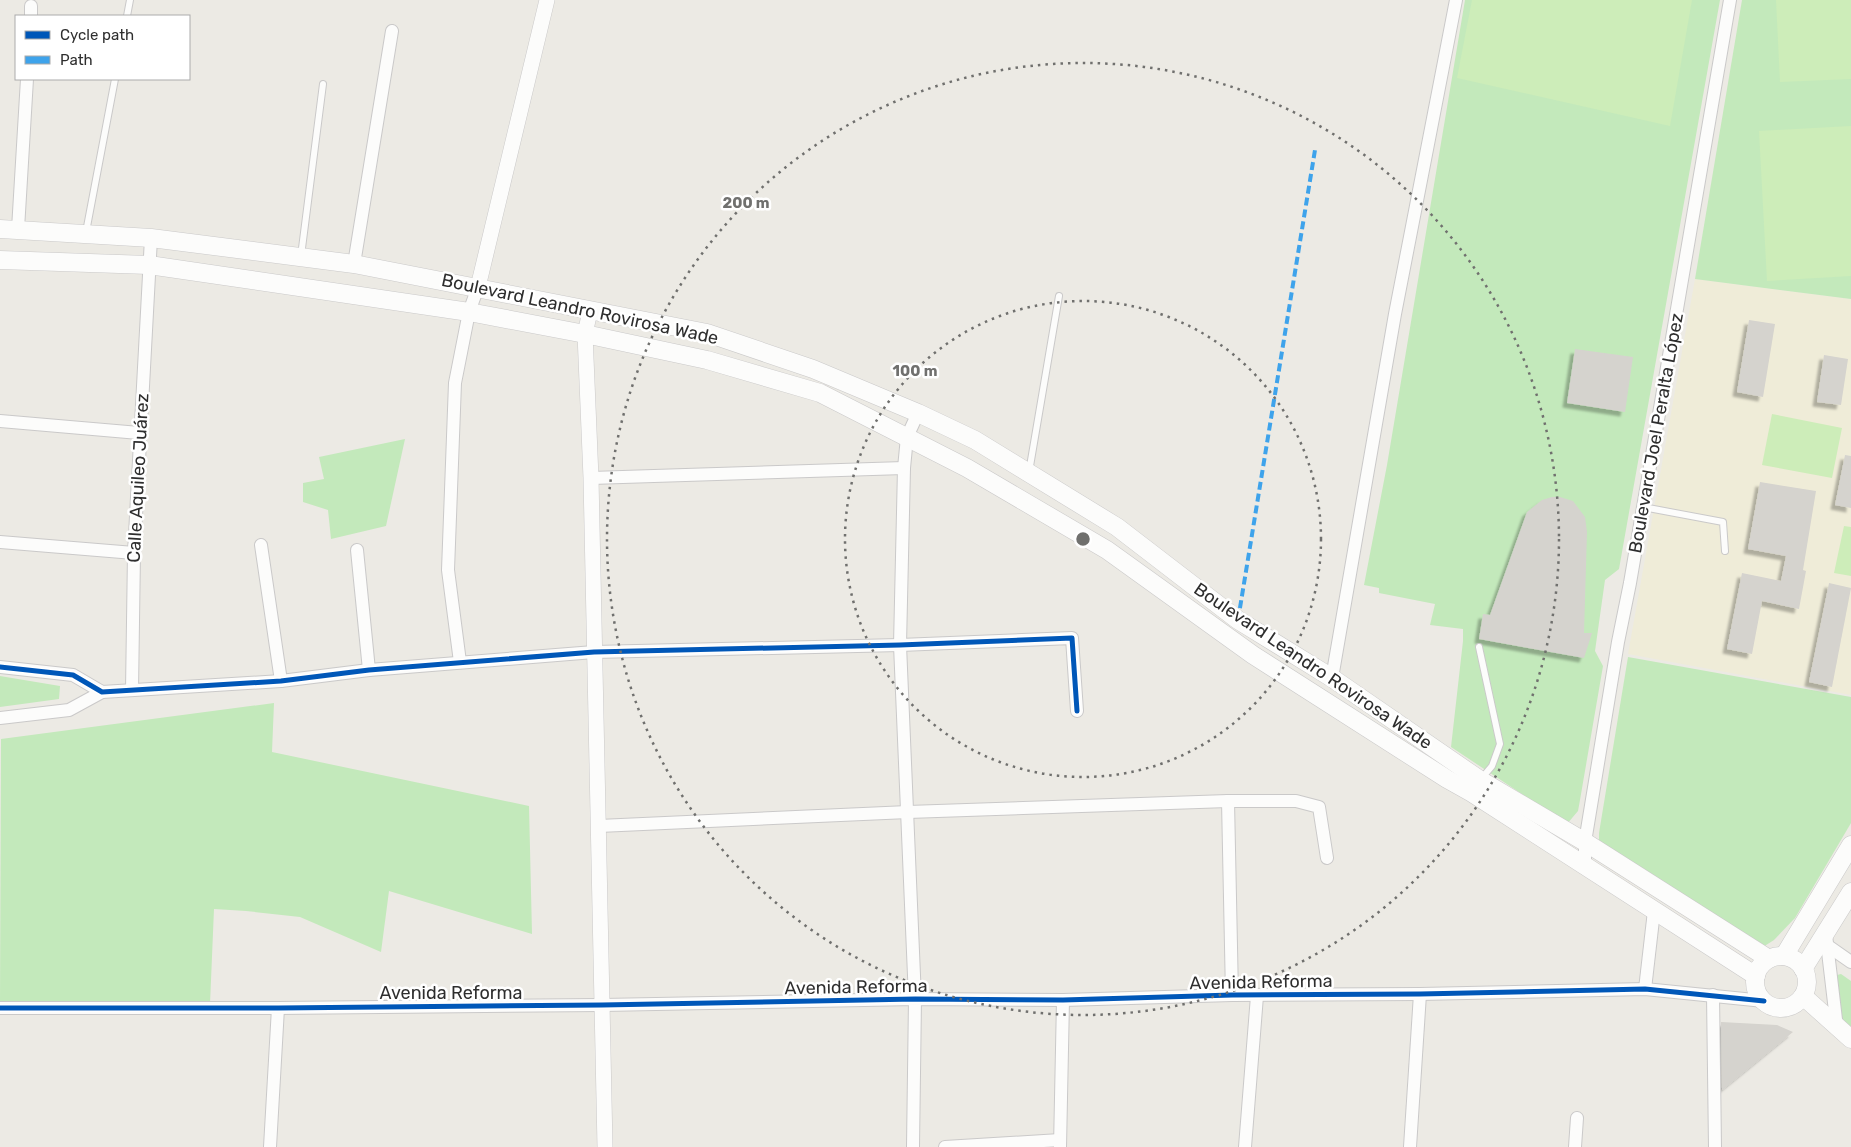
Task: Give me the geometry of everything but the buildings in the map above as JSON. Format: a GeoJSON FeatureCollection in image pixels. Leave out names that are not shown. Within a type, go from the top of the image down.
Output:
{"type":"FeatureCollection","features":[{"type":"Feature","properties":{"kind":"main road","name":"Boulevard Leandro Rovirosa Wade"},"geometry":{"type":"LineString","coordinates":[[0,229],[151,238],[300,256],[478,287],[707,333],[813,369],[918,412],[975,440],[1117,527],[1238,620],[1332,678],[1476,787],[1585,866],[1756,976]]}},
{"type":"Feature","properties":{"kind":"main road","name":"Boulevard Leandro Rovirosa Wade"},"geometry":{"type":"LineString","coordinates":[[0,260],[149,265],[469,312],[707,360],[820,393],[967,468],[1107,550],[1253,655],[1447,779],[1476,787],[1584,842],[1776,958]]}},
{"type":"Feature","properties":{"kind":"main road"},"geometry":{"type":"LineString","coordinates":[[1107,550],[1117,527]]}},
{"type":"Feature","properties":{"kind":"main road"},"geometry":{"type":"LineString","coordinates":[[1776,958],[1851,845]]}},
{"type":"Feature","properties":{"kind":"main road"},"geometry":{"type":"LineString","coordinates":[[1803,969],[1827,940],[1851,892]]}},
{"type":"Feature","properties":{"kind":"main road"},"geometry":{"type":"LineString","coordinates":[[1776,958],[1798,963],[1803,969],[1806,985],[1803,996],[1793,1005],[1786,1008],[1770,1006],[1756,990],[1756,976],[1763,963],[1776,958]]}},
{"type":"Feature","properties":{"kind":"main road"},"geometry":{"type":"LineString","coordinates":[[1803,996],[1844,1033]]}},
{"type":"Feature","properties":{"kind":"street"},"geometry":{"type":"LineString","coordinates":[[460,662],[448,570],[455,383],[469,312],[478,287],[547,0]]}},
{"type":"Feature","properties":{"kind":"street"},"geometry":{"type":"LineString","coordinates":[[1332,678],[1395,314],[1456,0]]}},
{"type":"Feature","properties":{"kind":"street","name":"Boulevard Joel Peralta López"},"geometry":{"type":"LineString","coordinates":[[1585,866],[1584,842],[1730,0]]}},
{"type":"Feature","properties":{"kind":"street"},"geometry":{"type":"LineString","coordinates":[[354,264],[392,31]]}},
{"type":"Feature","properties":{"kind":"street"},"geometry":{"type":"LineString","coordinates":[[18,229],[27,80]]}},
{"type":"Feature","properties":{"kind":"street","name":"Calle Aquileo Juárez"},"geometry":{"type":"LineString","coordinates":[[132,690],[134,553],[151,238]]}},
{"type":"Feature","properties":{"kind":"street"},"geometry":{"type":"LineString","coordinates":[[590,310],[585,334],[599,826],[605,1147]]}},
{"type":"Feature","properties":{"kind":"street"},"geometry":{"type":"LineString","coordinates":[[913,1147],[915,999],[900,645],[904,468],[907,437],[918,412]]}},
{"type":"Feature","properties":{"kind":"street"},"geometry":{"type":"LineString","coordinates":[[0,422],[140,433]]}},
{"type":"Feature","properties":{"kind":"street"},"geometry":{"type":"LineString","coordinates":[[590,478],[904,468]]}},
{"type":"Feature","properties":{"kind":"street"},"geometry":{"type":"LineString","coordinates":[[0,542],[134,553]]}},
{"type":"Feature","properties":{"kind":"street"},"geometry":{"type":"LineString","coordinates":[[261,545],[281,681]]}},
{"type":"Feature","properties":{"kind":"street"},"geometry":{"type":"LineString","coordinates":[[358,550],[369,670]]}},
{"type":"Feature","properties":{"kind":"street"},"geometry":{"type":"LineString","coordinates":[[0,718],[69,710],[102,692],[281,681],[369,670],[594,652],[900,645],[1072,638],[1076,712]]}},
{"type":"Feature","properties":{"kind":"street"},"geometry":{"type":"LineString","coordinates":[[0,667],[73,675],[102,692]]}},
{"type":"Feature","properties":{"kind":"street"},"geometry":{"type":"LineString","coordinates":[[599,826],[908,812],[1228,801],[1296,801],[1319,807],[1326,858]]}},
{"type":"Feature","properties":{"kind":"street"},"geometry":{"type":"LineString","coordinates":[[1228,801],[1232,996]]}},
{"type":"Feature","properties":{"kind":"street"},"geometry":{"type":"LineString","coordinates":[[1644,990],[1654,910]]}},
{"type":"Feature","properties":{"kind":"street"},"geometry":{"type":"LineString","coordinates":[[1827,940],[1851,962]]}},
{"type":"Feature","properties":{"kind":"street"},"geometry":{"type":"LineString","coordinates":[[1827,940],[1844,1033]]}},
{"type":"Feature","properties":{"kind":"street","name":"Avenida Reforma"},"geometry":{"type":"LineString","coordinates":[[0,1008],[602,1005],[915,999],[1063,1000],[1644,990],[1764,1001]]}},
{"type":"Feature","properties":{"kind":"street"},"geometry":{"type":"LineString","coordinates":[[1410,1147],[1420,994]]}},
{"type":"Feature","properties":{"kind":"street"},"geometry":{"type":"LineString","coordinates":[[1712,995],[1715,1147]]}},
{"type":"Feature","properties":{"kind":"street"},"geometry":{"type":"LineString","coordinates":[[1245,1147],[1257,996]]}},
{"type":"Feature","properties":{"kind":"street"},"geometry":{"type":"LineString","coordinates":[[945,1147],[1060,1144],[1063,1000]]}},
{"type":"Feature","properties":{"kind":"street"},"geometry":{"type":"LineString","coordinates":[[270,1147],[278,1008]]}},
{"type":"Feature","properties":{"kind":"street"},"geometry":{"type":"LineString","coordinates":[[1575,1147],[1577,1118]]}},
{"type":"Feature","properties":{"kind":"lane"},"geometry":{"type":"LineString","coordinates":[[127,15],[130,0]]}},
{"type":"Feature","properties":{"kind":"lane"},"geometry":{"type":"LineString","coordinates":[[86,234],[115,80]]}},
{"type":"Feature","properties":{"kind":"lane"},"geometry":{"type":"LineString","coordinates":[[300,256],[323,84]]}},
{"type":"Feature","properties":{"kind":"lane"},"geometry":{"type":"LineString","coordinates":[[1029,473],[1059,296]]}},
{"type":"Feature","properties":{"kind":"lane"},"geometry":{"type":"LineString","coordinates":[[1643,507],[1723,522],[1725,551]]}},
{"type":"Feature","properties":{"kind":"lane"},"geometry":{"type":"LineString","coordinates":[[1476,787],[1492,766],[1500,744],[1479,647]]}},
{"type":"Feature","properties":{"kind":"shaded area"},"geometry":{"type":"Polygon","coordinates":[[[1695,279],[1851,299],[1851,695],[1628,654],[1695,279]]]}},
{"type":"Feature","properties":{"kind":"green space"},"geometry":{"type":"Polygon","coordinates":[[[1465,0],[1720,0],[1619,569],[1605,580],[1595,651],[1603,666],[1578,811],[1567,824],[1451,747],[1463,629],[1430,625],[1435,604],[1379,593],[1379,588],[1364,585],[1387,465],[1465,0]]]}},
{"type":"Feature","properties":{"kind":"green space"},"geometry":{"type":"Polygon","coordinates":[[[1472,0],[1692,0],[1670,126],[1457,78],[1472,0]]]}},
{"type":"Feature","properties":{"kind":"green space"},"geometry":{"type":"Polygon","coordinates":[[[1742,0],[1851,0],[1851,299],[1695,279],[1742,0]]]}},
{"type":"Feature","properties":{"kind":"green space"},"geometry":{"type":"Polygon","coordinates":[[[1776,0],[1851,0],[1851,79],[1780,82],[1776,0]]]}},
{"type":"Feature","properties":{"kind":"green space"},"geometry":{"type":"Polygon","coordinates":[[[1851,126],[1851,276],[1767,281],[1759,131],[1851,126]]]}},
{"type":"Feature","properties":{"kind":"green space"},"geometry":{"type":"Polygon","coordinates":[[[1772,414],[1842,428],[1832,478],[1762,465],[1772,414]]]}},
{"type":"Feature","properties":{"kind":"green space"},"geometry":{"type":"Polygon","coordinates":[[[405,439],[386,526],[331,539],[328,510],[303,502],[303,483],[324,479],[319,457],[405,439]]]}},
{"type":"Feature","properties":{"kind":"green space"},"geometry":{"type":"Polygon","coordinates":[[[1844,526],[1851,527],[1851,576],[1834,573],[1844,526]]]}},
{"type":"Feature","properties":{"kind":"green space"},"geometry":{"type":"Polygon","coordinates":[[[1628,657],[1851,697],[1851,823],[1795,918],[1774,940],[1763,947],[1599,843],[1599,833],[1628,657]]]}},
{"type":"Feature","properties":{"kind":"green space"},"geometry":{"type":"Polygon","coordinates":[[[0,676],[60,686],[59,699],[0,707],[0,676]]]}},
{"type":"Feature","properties":{"kind":"green space"},"geometry":{"type":"Polygon","coordinates":[[[274,703],[272,752],[529,806],[532,934],[389,891],[381,952],[300,917],[214,909],[210,1004],[0,1004],[1,739],[274,703]]]}},
{"type":"Feature","properties":{"kind":"green space"},"geometry":{"type":"Polygon","coordinates":[[[1841,974],[1851,981],[1851,1029],[1842,1019],[1837,975],[1841,974]]]}},
{"type":"Feature","properties":{"kind":"marked path"},"geometry":{"type":"LineString","coordinates":[[1238,620],[1315,150]]}},
{"type":"Feature","properties":{"kind":"cycle path"},"geometry":{"type":"LineString","coordinates":[[0,667],[73,675],[102,692],[281,681],[369,670],[594,652],[900,645],[1072,638],[1077,711]]}},
{"type":"Feature","properties":{"kind":"cycle path"},"geometry":{"type":"LineString","coordinates":[[0,1008],[602,1005],[915,999],[1063,1000],[1232,995],[1420,994],[1645,989],[1764,1001]]}}]}
